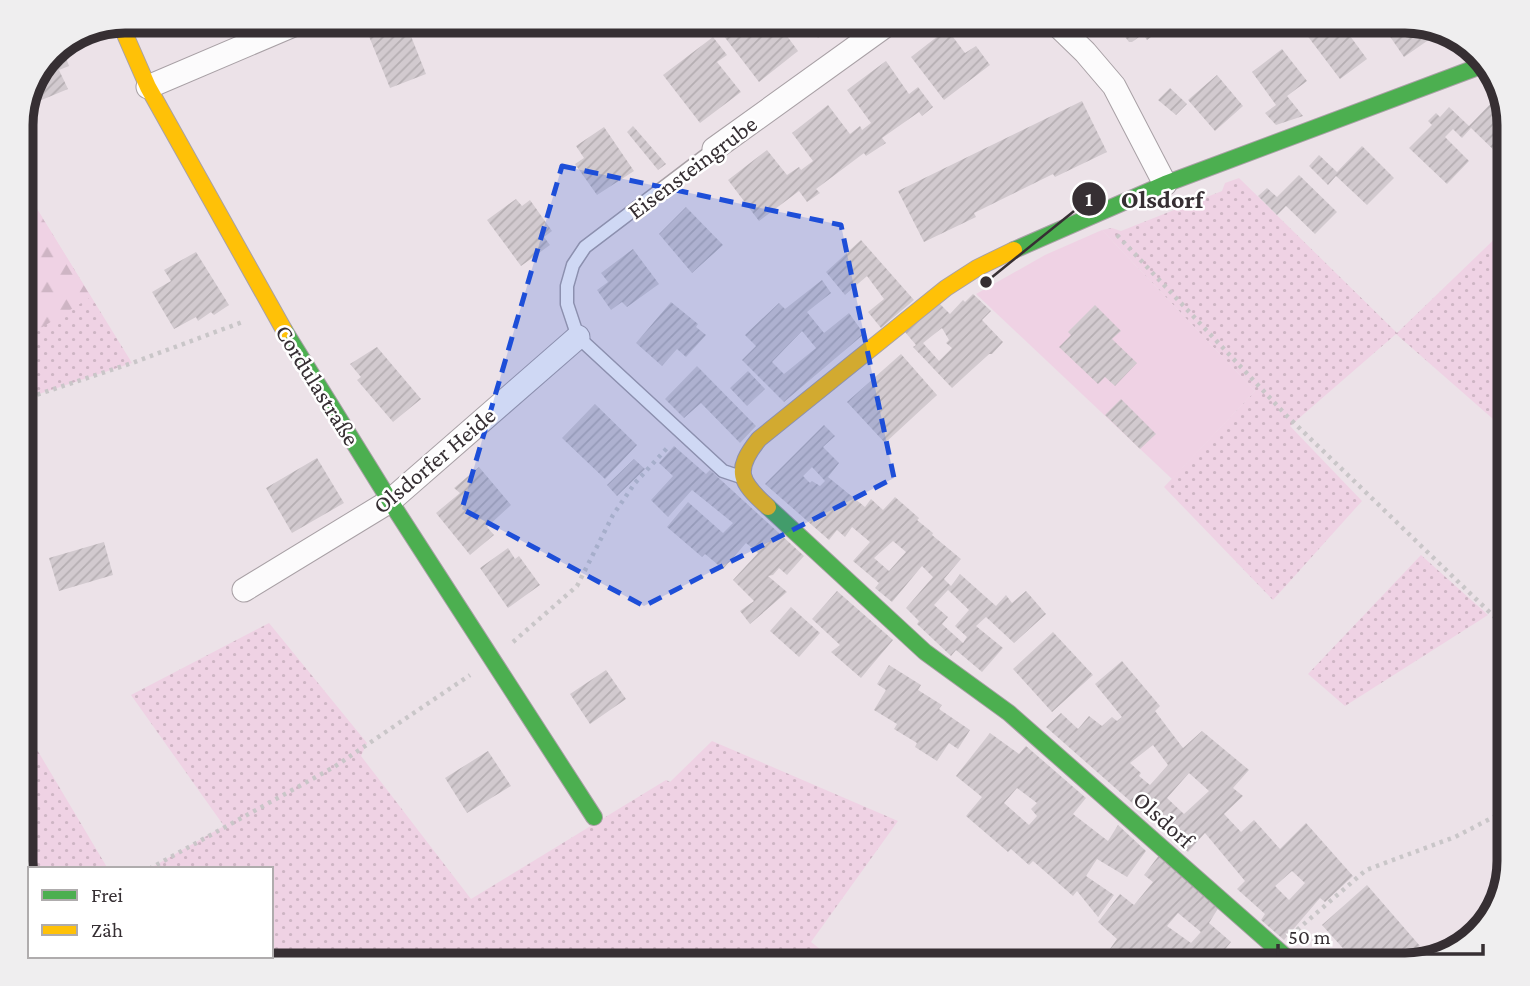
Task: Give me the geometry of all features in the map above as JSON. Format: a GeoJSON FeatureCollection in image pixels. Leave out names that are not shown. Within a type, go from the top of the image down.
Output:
{"type":"FeatureCollection","features":[{"type":"Feature","properties":{"kind":"street","name":"Cordulastraße"},"geometry":{"type":"LineString","coordinates":[[124,33],[148,87],[272,311],[390,501],[594,817]]}},
{"type":"Feature","properties":{"kind":"street"},"geometry":{"type":"LineString","coordinates":[[148,87],[275,33]]}},
{"type":"Feature","properties":{"kind":"street","name":"Eisensteingrube"},"geometry":{"type":"LineString","coordinates":[[714,149],[875,33]]}},
{"type":"Feature","properties":{"kind":"street"},"geometry":{"type":"LineString","coordinates":[[1065,33],[1114,86],[1166,184]]}},
{"type":"Feature","properties":{"kind":"street"},"geometry":{"type":"LineString","coordinates":[[741,477],[745,459],[760,439],[946,288],[977,268],[1166,184],[1476,68]]}},
{"type":"Feature","properties":{"kind":"street","name":"Olsdorfer Heide"},"geometry":{"type":"LineString","coordinates":[[244,590],[390,501],[584,343]]}},
{"type":"Feature","properties":{"kind":"street","name":"Olsdorf"},"geometry":{"type":"LineString","coordinates":[[741,477],[751,492],[925,652],[1009,713],[1282,953]]}},
{"type":"Feature","properties":{"kind":"lane","name":"Eisensteingrube"},"geometry":{"type":"LineString","coordinates":[[584,343],[567,304],[567,286],[573,265],[585,247],[714,149]]}},
{"type":"Feature","properties":{"kind":"lane"},"geometry":{"type":"LineString","coordinates":[[584,343],[723,471],[741,477]]}},
{"type":"Feature","properties":{"kind":"path"},"geometry":{"type":"LineString","coordinates":[[1097,214],[1287,416],[1497,619]]}},
{"type":"Feature","properties":{"kind":"path"},"geometry":{"type":"LineString","coordinates":[[33,396],[272,311]]}},
{"type":"Feature","properties":{"kind":"path"},"geometry":{"type":"LineString","coordinates":[[153,867],[334,767],[493,659],[577,586],[613,515],[635,483],[682,433]]}},
{"type":"Feature","properties":{"kind":"path"},"geometry":{"type":"LineString","coordinates":[[1276,948],[1366,870],[1455,837],[1497,815]]}},
{"type":"Feature","properties":{"kind":"highlighted area"},"geometry":{"type":"Polygon","coordinates":[[[562,166],[841,225],[894,478],[644,606],[462,509],[562,166]]]}},
{"type":"Feature","properties":{"kind":"green space"},"geometry":{"type":"Polygon","coordinates":[[[1239,178],[1397,333],[1497,237],[1497,422],[1396,334],[1290,426],[1362,501],[1273,600],[1164,487],[1255,391],[1102,230],[1112,228],[1121,231],[1222,191],[1225,183],[1239,178]]]}},
{"type":"Feature","properties":{"kind":"green space"},"geometry":{"type":"Polygon","coordinates":[[[33,202],[132,363],[33,396],[33,202]]]}},
{"type":"Feature","properties":{"kind":"green space"},"geometry":{"type":"Polygon","coordinates":[[[33,203],[91,297],[41,328],[33,329],[33,203]]]}},
{"type":"Feature","properties":{"kind":"green space"},"geometry":{"type":"Polygon","coordinates":[[[1102,230],[1255,391],[1172,479],[976,294],[1045,255],[1102,230]]]}},
{"type":"Feature","properties":{"kind":"green space"},"geometry":{"type":"Polygon","coordinates":[[[1421,555],[1488,615],[1345,706],[1308,674],[1421,555]]]}},
{"type":"Feature","properties":{"kind":"green space"},"geometry":{"type":"Polygon","coordinates":[[[269,623],[367,743],[361,756],[471,899],[666,780],[670,782],[712,741],[898,821],[811,942],[825,953],[273,953],[273,867],[152,867],[224,826],[131,695],[269,623]]]}},
{"type":"Feature","properties":{"kind":"green space"},"geometry":{"type":"Polygon","coordinates":[[[36,748],[107,867],[33,867],[33,750],[36,748]]]}},
{"type":"Feature","properties":{"kind":"building"},"geometry":{"type":"Polygon","coordinates":[[[368,33],[410,33],[426,74],[390,88],[368,33]]]}},
{"type":"Feature","properties":{"kind":"building"},"geometry":{"type":"Polygon","coordinates":[[[785,33],[798,51],[759,82],[723,35],[785,33]]]}},
{"type":"Feature","properties":{"kind":"building"},"geometry":{"type":"Polygon","coordinates":[[[942,33],[950,33],[965,53],[976,46],[990,65],[944,100],[911,57],[942,33]]]}},
{"type":"Feature","properties":{"kind":"building"},"geometry":{"type":"Polygon","coordinates":[[[1122,33],[1157,33],[1147,40],[1143,34],[1129,42],[1122,33]]]}},
{"type":"Feature","properties":{"kind":"building"},"geometry":{"type":"Polygon","coordinates":[[[1348,33],[1367,59],[1340,79],[1306,34],[1348,33]]]}},
{"type":"Feature","properties":{"kind":"building"},"geometry":{"type":"Polygon","coordinates":[[[1388,33],[1432,37],[1404,57],[1388,33]]]}},
{"type":"Feature","properties":{"kind":"building"},"geometry":{"type":"Polygon","coordinates":[[[713,37],[727,55],[717,62],[741,92],[700,123],[663,75],[713,37]]]}},
{"type":"Feature","properties":{"kind":"building"},"geometry":{"type":"Polygon","coordinates":[[[1282,49],[1307,81],[1287,96],[1303,116],[1276,125],[1265,113],[1276,105],[1252,72],[1282,49]]]}},
{"type":"Feature","properties":{"kind":"building"},"geometry":{"type":"Polygon","coordinates":[[[65,56],[69,66],[59,70],[68,89],[36,102],[52,69],[65,56]]]}},
{"type":"Feature","properties":{"kind":"building"},"geometry":{"type":"Polygon","coordinates":[[[886,61],[909,94],[918,87],[933,107],[922,116],[919,112],[882,138],[886,143],[866,156],[864,153],[816,189],[820,193],[807,202],[799,191],[759,221],[728,180],[767,150],[787,175],[799,167],[801,170],[813,161],[792,133],[828,105],[850,134],[860,126],[862,130],[871,123],[847,90],[886,61]]]}},
{"type":"Feature","properties":{"kind":"building"},"geometry":{"type":"Polygon","coordinates":[[[1217,75],[1243,106],[1215,131],[1188,100],[1217,75]]]}},
{"type":"Feature","properties":{"kind":"building"},"geometry":{"type":"Polygon","coordinates":[[[1170,88],[1187,104],[1176,115],[1158,100],[1170,88]]]}},
{"type":"Feature","properties":{"kind":"building"},"geometry":{"type":"Polygon","coordinates":[[[1494,100],[1497,153],[1471,128],[1462,138],[1453,129],[1445,137],[1469,161],[1447,184],[1409,148],[1432,125],[1428,121],[1436,113],[1440,117],[1449,107],[1469,126],[1494,100]]]}},
{"type":"Feature","properties":{"kind":"building"},"geometry":{"type":"Polygon","coordinates":[[[1082,101],[1107,152],[1055,177],[1053,174],[974,213],[976,217],[924,242],[898,191],[1082,101]]]}},
{"type":"Feature","properties":{"kind":"building"},"geometry":{"type":"Polygon","coordinates":[[[633,126],[666,164],[658,170],[627,132],[633,126]]]}},
{"type":"Feature","properties":{"kind":"building"},"geometry":{"type":"Polygon","coordinates":[[[604,127],[634,171],[597,195],[575,164],[584,158],[576,146],[604,127]]]}},
{"type":"Feature","properties":{"kind":"building"},"geometry":{"type":"Polygon","coordinates":[[[1362,146],[1394,178],[1367,205],[1336,176],[1328,185],[1309,166],[1319,155],[1337,172],[1362,146]]]}},
{"type":"Feature","properties":{"kind":"building"},"geometry":{"type":"Polygon","coordinates":[[[1299,175],[1337,212],[1315,234],[1286,206],[1277,215],[1258,196],[1267,188],[1277,197],[1299,175]]]}},
{"type":"Feature","properties":{"kind":"building"},"geometry":{"type":"Polygon","coordinates":[[[516,199],[522,206],[530,200],[552,231],[544,237],[550,245],[521,266],[487,220],[516,199]]]}},
{"type":"Feature","properties":{"kind":"building"},"geometry":{"type":"Polygon","coordinates":[[[686,207],[723,245],[692,273],[659,234],[686,207]]]}},
{"type":"Feature","properties":{"kind":"building"},"geometry":{"type":"Polygon","coordinates":[[[861,240],[914,300],[881,328],[868,312],[884,299],[867,276],[845,295],[826,272],[861,240]]]}},
{"type":"Feature","properties":{"kind":"building"},"geometry":{"type":"Polygon","coordinates":[[[633,249],[659,284],[627,307],[622,302],[611,310],[597,290],[608,282],[601,273],[633,249]]]}},
{"type":"Feature","properties":{"kind":"building"},"geometry":{"type":"Polygon","coordinates":[[[196,252],[229,305],[214,315],[211,312],[198,321],[196,317],[174,329],[152,292],[171,281],[164,270],[196,252]]]}},
{"type":"Feature","properties":{"kind":"building"},"geometry":{"type":"Polygon","coordinates":[[[822,280],[831,293],[807,312],[824,333],[849,313],[864,334],[784,402],[742,360],[756,346],[745,335],[779,303],[785,309],[822,280]],[[802,331],[772,362],[784,374],[816,348],[802,331]]]}},
{"type":"Feature","properties":{"kind":"building"},"geometry":{"type":"Polygon","coordinates":[[[973,294],[991,311],[982,320],[1003,342],[952,388],[913,347],[916,345],[905,332],[940,304],[950,314],[963,300],[965,302],[973,294]],[[942,328],[923,343],[939,361],[952,348],[946,343],[949,340],[942,328]]]}},
{"type":"Feature","properties":{"kind":"building"},"geometry":{"type":"Polygon","coordinates":[[[671,302],[698,324],[696,327],[706,335],[686,357],[677,349],[662,366],[636,343],[671,302]]]}},
{"type":"Feature","properties":{"kind":"building"},"geometry":{"type":"Polygon","coordinates":[[[1095,305],[1121,331],[1112,339],[1137,363],[1115,386],[1105,377],[1098,384],[1059,347],[1071,335],[1068,332],[1095,305]]]}},
{"type":"Feature","properties":{"kind":"building"},"geometry":{"type":"Polygon","coordinates":[[[377,347],[421,399],[393,422],[357,380],[361,377],[350,364],[377,347]]]}},
{"type":"Feature","properties":{"kind":"building"},"geometry":{"type":"Polygon","coordinates":[[[901,354],[937,395],[885,443],[847,402],[901,354]]]}},
{"type":"Feature","properties":{"kind":"building"},"geometry":{"type":"Polygon","coordinates":[[[697,366],[756,426],[740,443],[701,403],[684,418],[665,399],[697,366]]]}},
{"type":"Feature","properties":{"kind":"building"},"geometry":{"type":"Polygon","coordinates":[[[748,371],[765,389],[747,406],[730,388],[748,371]]]}},
{"type":"Feature","properties":{"kind":"building"},"geometry":{"type":"Polygon","coordinates":[[[1121,399],[1156,434],[1140,449],[1105,415],[1121,399]]]}},
{"type":"Feature","properties":{"kind":"building"},"geometry":{"type":"Polygon","coordinates":[[[595,404],[637,445],[605,479],[562,438],[595,404]]]}},
{"type":"Feature","properties":{"kind":"building"},"geometry":{"type":"Polygon","coordinates":[[[824,425],[835,436],[823,447],[839,463],[828,477],[865,507],[871,499],[883,510],[895,497],[919,518],[917,520],[933,533],[932,535],[961,559],[944,579],[951,586],[960,574],[996,606],[1006,595],[1012,603],[1026,591],[1046,614],[1014,643],[986,617],[976,626],[1003,648],[982,672],[956,650],[951,656],[917,624],[919,621],[906,608],[933,577],[922,566],[892,602],[875,588],[879,583],[853,561],[870,542],[852,527],[845,537],[837,530],[829,540],[765,484],[824,425]],[[812,467],[803,476],[810,483],[812,481],[820,486],[825,481],[812,467]],[[893,541],[874,558],[889,571],[906,552],[893,541]],[[948,590],[934,605],[948,617],[942,624],[963,643],[967,637],[955,626],[969,610],[948,590]]]}},
{"type":"Feature","properties":{"kind":"building"},"geometry":{"type":"Polygon","coordinates":[[[674,446],[706,474],[710,470],[804,556],[787,575],[779,568],[773,575],[768,576],[787,592],[750,624],[740,611],[754,601],[733,580],[758,553],[746,543],[723,569],[705,554],[702,557],[667,527],[688,502],[723,533],[733,523],[692,490],[668,517],[651,500],[673,476],[659,463],[674,446]]]}},
{"type":"Feature","properties":{"kind":"building"},"geometry":{"type":"Polygon","coordinates":[[[317,458],[344,503],[292,533],[266,488],[317,458]]]}},
{"type":"Feature","properties":{"kind":"building"},"geometry":{"type":"Polygon","coordinates":[[[634,459],[645,469],[617,496],[607,485],[634,459]]]}},
{"type":"Feature","properties":{"kind":"building"},"geometry":{"type":"Polygon","coordinates":[[[479,467],[511,505],[487,527],[494,535],[470,555],[436,513],[460,493],[454,488],[479,467]]]}},
{"type":"Feature","properties":{"kind":"building"},"geometry":{"type":"Polygon","coordinates":[[[104,542],[113,575],[59,591],[49,558],[104,542]]]}},
{"type":"Feature","properties":{"kind":"building"},"geometry":{"type":"Polygon","coordinates":[[[508,548],[515,559],[519,556],[540,585],[508,608],[480,568],[508,548]]]}},
{"type":"Feature","properties":{"kind":"building"},"geometry":{"type":"Polygon","coordinates":[[[837,591],[893,640],[861,678],[831,652],[840,645],[812,619],[837,591]]]}},
{"type":"Feature","properties":{"kind":"building"},"geometry":{"type":"Polygon","coordinates":[[[791,607],[820,633],[799,657],[770,631],[791,607]]]}},
{"type":"Feature","properties":{"kind":"building"},"geometry":{"type":"Polygon","coordinates":[[[1053,632],[1093,675],[1052,712],[1013,669],[1053,632]]]}},
{"type":"Feature","properties":{"kind":"building"},"geometry":{"type":"Polygon","coordinates":[[[1122,661],[1160,706],[1155,711],[1183,748],[1202,731],[1249,770],[1233,788],[1243,796],[1224,814],[1241,832],[1254,820],[1280,849],[1306,823],[1353,876],[1325,902],[1320,898],[1284,940],[1261,920],[1265,914],[1237,889],[1245,881],[1205,833],[1188,852],[1046,727],[1061,713],[1078,729],[1089,716],[1102,726],[1112,717],[1117,721],[1122,717],[1095,684],[1122,661]],[[1153,745],[1130,763],[1150,785],[1168,765],[1153,745]],[[1189,773],[1167,798],[1184,814],[1209,791],[1189,773]],[[1292,871],[1275,886],[1289,900],[1305,883],[1292,871]]]}},
{"type":"Feature","properties":{"kind":"building"},"geometry":{"type":"Polygon","coordinates":[[[889,665],[921,685],[918,690],[942,705],[939,709],[970,730],[958,749],[949,743],[937,761],[915,747],[917,743],[894,729],[897,724],[874,710],[886,690],[877,684],[889,665]]]}},
{"type":"Feature","properties":{"kind":"building"},"geometry":{"type":"Polygon","coordinates":[[[606,670],[626,699],[590,724],[570,694],[606,670]]]}},
{"type":"Feature","properties":{"kind":"building"},"geometry":{"type":"Polygon","coordinates":[[[990,733],[1019,754],[1026,746],[1086,798],[1073,814],[1108,841],[1118,825],[1146,851],[1127,877],[1097,859],[1086,876],[1114,895],[1098,917],[1077,891],[1073,896],[1033,861],[1029,865],[1011,849],[1008,852],[966,816],[982,797],[956,776],[990,733]],[[1017,788],[1004,803],[1029,825],[1037,816],[1031,809],[1037,803],[1017,788]]]}},
{"type":"Feature","properties":{"kind":"building"},"geometry":{"type":"Polygon","coordinates":[[[488,751],[511,786],[467,813],[445,778],[488,751]]]}},
{"type":"Feature","properties":{"kind":"building"},"geometry":{"type":"Polygon","coordinates":[[[1160,854],[1219,907],[1209,923],[1231,942],[1222,953],[1107,953],[1117,939],[1098,922],[1120,894],[1134,905],[1153,882],[1144,875],[1160,854]],[[1178,913],[1167,926],[1191,943],[1201,932],[1178,913]]]}},
{"type":"Feature","properties":{"kind":"building"},"geometry":{"type":"Polygon","coordinates":[[[1367,885],[1420,946],[1413,952],[1347,953],[1322,925],[1367,885]]]}},
{"type":"Feature","properties":{"kind":"traffic: fast"},"geometry":{"type":"LineString","coordinates":[[1014,250],[1165,184],[1476,68]]}},
{"type":"Feature","properties":{"kind":"traffic: fast"},"geometry":{"type":"LineString","coordinates":[[284,330],[390,501],[594,817]]}},
{"type":"Feature","properties":{"kind":"traffic: fast"},"geometry":{"type":"LineString","coordinates":[[768,507],[925,652],[1009,713],[1281,953]]}},
{"type":"Feature","properties":{"kind":"traffic: slow"},"geometry":{"type":"LineString","coordinates":[[124,33],[148,87],[284,330]]}},
{"type":"Feature","properties":{"kind":"traffic: slow"},"geometry":{"type":"LineString","coordinates":[[768,507],[751,490],[743,476],[746,460],[759,439],[946,288],[977,268],[1014,250]]}},
{"type":"Feature","properties":{"kind":"place","name":"Olsdorf"},"geometry":{"type":"Point","coordinates":[986,282]}}]}
